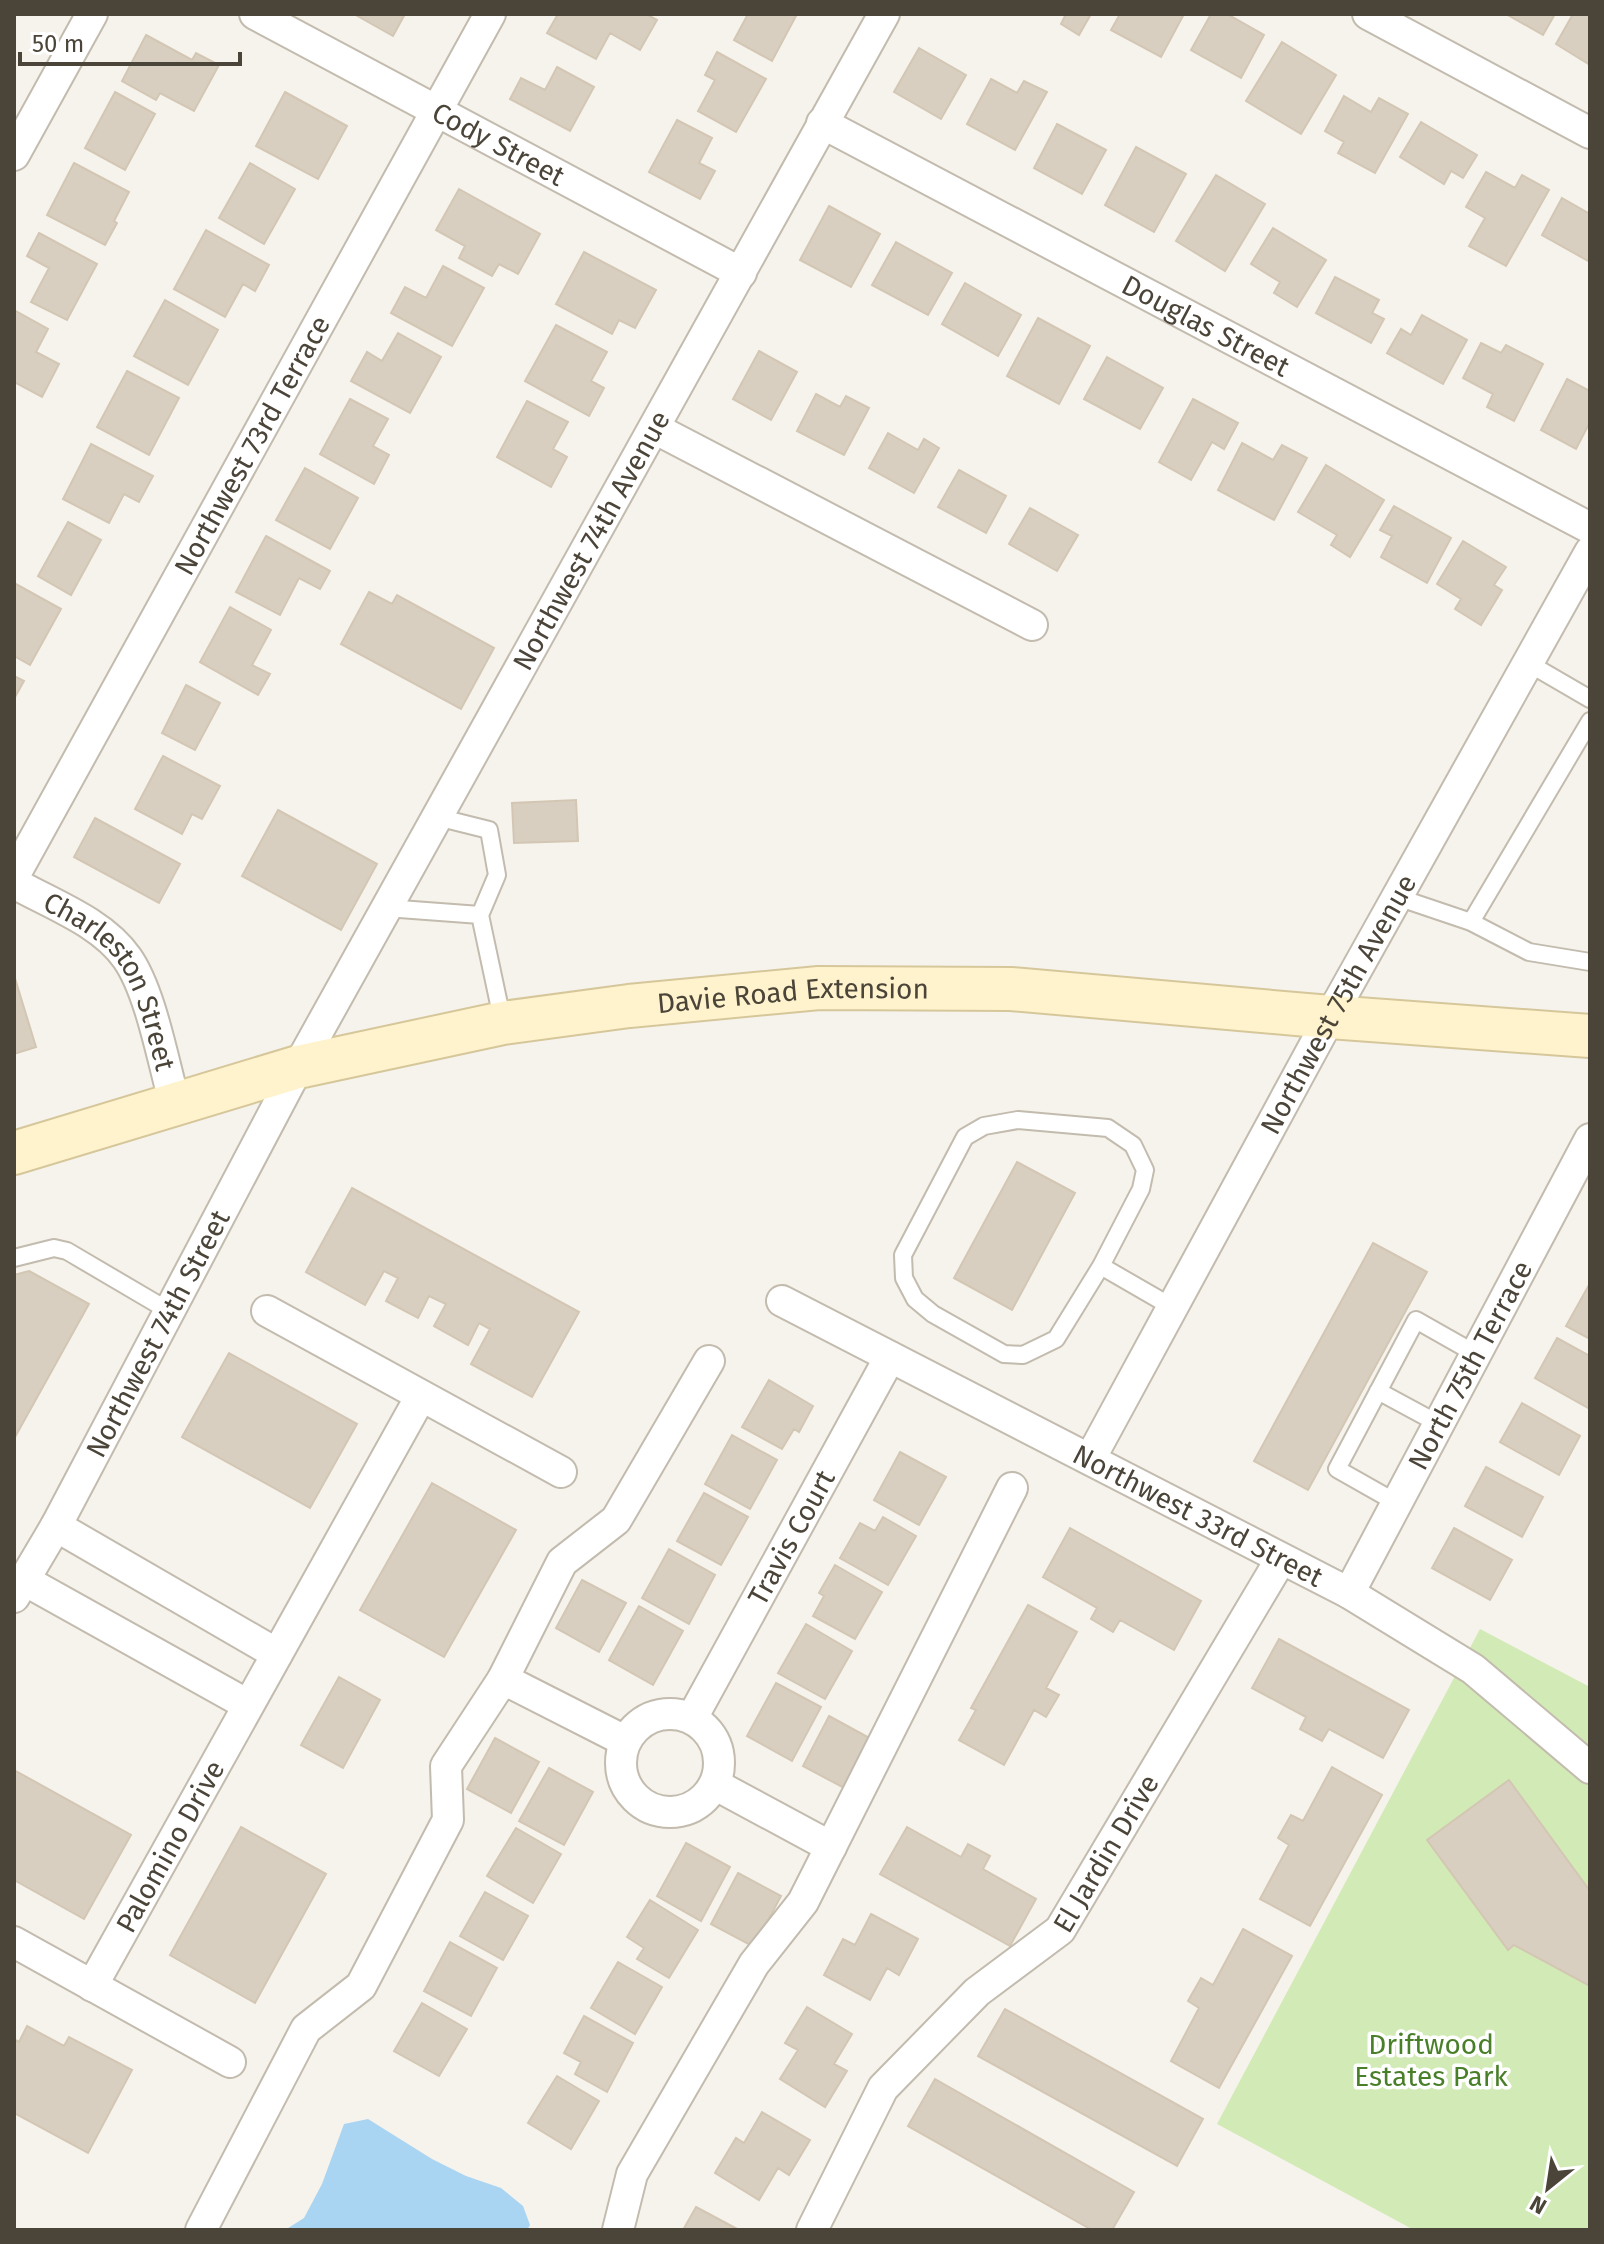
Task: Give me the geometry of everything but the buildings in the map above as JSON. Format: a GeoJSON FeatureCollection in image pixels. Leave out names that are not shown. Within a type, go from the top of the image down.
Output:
{"type":"FeatureCollection","features":[{"type":"Feature","properties":{"kind":"main road","name":"Davie Road Extension"},"geometry":{"type":"LineString","coordinates":[[14,1153],[298,1067],[503,1023],[629,1006],[819,988],[1011,989],[1590,1036]]}},
{"type":"Feature","properties":{"kind":"street"},"geometry":{"type":"LineString","coordinates":[[14,155],[92,14]]}},
{"type":"Feature","properties":{"kind":"street","name":"Cody Street"},"geometry":{"type":"LineString","coordinates":[[255,14],[741,273]]}},
{"type":"Feature","properties":{"kind":"street","name":"Northwest 73rd Terrace"},"geometry":{"type":"LineString","coordinates":[[14,876],[490,14]]}},
{"type":"Feature","properties":{"kind":"street","name":"Northwest 74th Avenue"},"geometry":{"type":"LineString","coordinates":[[298,1067],[884,14]]}},
{"type":"Feature","properties":{"kind":"street"},"geometry":{"type":"LineString","coordinates":[[1368,14],[1590,133]]}},
{"type":"Feature","properties":{"kind":"street","name":"Douglas Street"},"geometry":{"type":"LineString","coordinates":[[822,123],[1590,528]]}},
{"type":"Feature","properties":{"kind":"street"},"geometry":{"type":"LineString","coordinates":[[654,428],[1032,625]]}},
{"type":"Feature","properties":{"kind":"street","name":"Northwest 75th Avenue"},"geometry":{"type":"LineString","coordinates":[[1090,1459],[1330,1017],[1590,552]]}},
{"type":"Feature","properties":{"kind":"street","name":"Charleston Street"},"geometry":{"type":"LineString","coordinates":[[14,883],[96,929],[126,957],[145,997],[175,1104]]}},
{"type":"Feature","properties":{"kind":"street","name":"Northwest 74th Street"},"geometry":{"type":"LineString","coordinates":[[19,1589],[56,1526],[298,1067]]}},
{"type":"Feature","properties":{"kind":"street","name":"North 75th Terrace"},"geometry":{"type":"LineString","coordinates":[[1349,1593],[1590,1139]]}},
{"type":"Feature","properties":{"kind":"street","name":"Northwest 33rd Street"},"geometry":{"type":"LineString","coordinates":[[782,1301],[1349,1593],[1473,1669],[1590,1768]]}},
{"type":"Feature","properties":{"kind":"street"},"geometry":{"type":"LineString","coordinates":[[267,1311],[561,1472]]}},
{"type":"Feature","properties":{"kind":"street","name":"Travis Court"},"geometry":{"type":"LineString","coordinates":[[692,1718],[890,1357]]}},
{"type":"Feature","properties":{"kind":"street"},"geometry":{"type":"LineString","coordinates":[[201,2230],[306,2029],[361,1986],[448,1820],[446,1766],[503,1679],[562,1562],[616,1520],[709,1361]]}},
{"type":"Feature","properties":{"kind":"street","name":"Palomino Drive"},"geometry":{"type":"LineString","coordinates":[[92,1986],[421,1396]]}},
{"type":"Feature","properties":{"kind":"street"},"geometry":{"type":"LineString","coordinates":[[618,2230],[632,2174],[754,1964],[803,1902],[1012,1488]]}},
{"type":"Feature","properties":{"kind":"street"},"geometry":{"type":"LineString","coordinates":[[56,1526],[277,1654]]}},
{"type":"Feature","properties":{"kind":"street","name":"El Jardin Drive"},"geometry":{"type":"LineString","coordinates":[[812,2230],[883,2088],[977,1992],[1060,1930],[1281,1559]]}},
{"type":"Feature","properties":{"kind":"street"},"geometry":{"type":"LineString","coordinates":[[19,1589],[248,1705]]}},
{"type":"Feature","properties":{"kind":"street"},"geometry":{"type":"LineString","coordinates":[[503,1679],[625,1741]]}},
{"type":"Feature","properties":{"kind":"street"},"geometry":{"type":"LineString","coordinates":[[673,1713],[692,1718],[708,1730],[718,1747],[721,1766],[716,1785],[704,1801],[687,1811],[668,1813],[649,1808],[633,1796],[623,1779],[620,1760],[625,1741],[637,1726],[654,1716],[673,1713]]}},
{"type":"Feature","properties":{"kind":"street"},"geometry":{"type":"LineString","coordinates":[[716,1785],[831,1847]]}},
{"type":"Feature","properties":{"kind":"street"},"geometry":{"type":"LineString","coordinates":[[14,1942],[230,2062]]}},
{"type":"Feature","properties":{"kind":"lane"},"geometry":{"type":"LineString","coordinates":[[1528,663],[1590,699]]}},
{"type":"Feature","properties":{"kind":"lane"},"geometry":{"type":"LineString","coordinates":[[1471,922],[1590,721]]}},
{"type":"Feature","properties":{"kind":"lane"},"geometry":{"type":"LineString","coordinates":[[437,817],[489,830],[497,875],[480,915],[503,1023]]}},
{"type":"Feature","properties":{"kind":"lane"},"geometry":{"type":"LineString","coordinates":[[1397,897],[1471,922],[1529,952],[1590,962]]}},
{"type":"Feature","properties":{"kind":"lane"},"geometry":{"type":"LineString","coordinates":[[386,908],[480,915]]}},
{"type":"Feature","properties":{"kind":"lane"},"geometry":{"type":"LineString","coordinates":[[1018,1120],[1064,1122],[1108,1128],[1133,1145],[1145,1170],[1141,1189],[1101,1266],[1056,1339],[1023,1355],[1004,1354],[933,1314],[915,1299],[904,1278],[903,1255],[965,1137],[984,1126],[1018,1120]]}},
{"type":"Feature","properties":{"kind":"lane"},"geometry":{"type":"LineString","coordinates":[[14,1258],[54,1248],[67,1251],[169,1311]]}},
{"type":"Feature","properties":{"kind":"lane"},"geometry":{"type":"LineString","coordinates":[[1101,1266],[1172,1307]]}},
{"type":"Feature","properties":{"kind":"lane"},"geometry":{"type":"LineString","coordinates":[[1397,1503],[1337,1469],[1378,1391],[1416,1320],[1476,1354]]}},
{"type":"Feature","properties":{"kind":"lane"},"geometry":{"type":"LineString","coordinates":[[1378,1391],[1439,1424]]}},
{"type":"Feature","properties":{"kind":"green space","name":"Driftwood Estates Park"},"geometry":{"type":"Polygon","coordinates":[[[1480,1629],[1590,1687],[1590,2230],[1414,2230],[1217,2124],[1480,1629]]]}},
{"type":"Feature","properties":{"kind":"water"},"geometry":{"type":"Polygon","coordinates":[[[368,2119],[432,2159],[466,2176],[501,2188],[523,2206],[530,2225],[527,2230],[285,2230],[304,2218],[322,2184],[344,2124],[368,2119]]]}}]}
